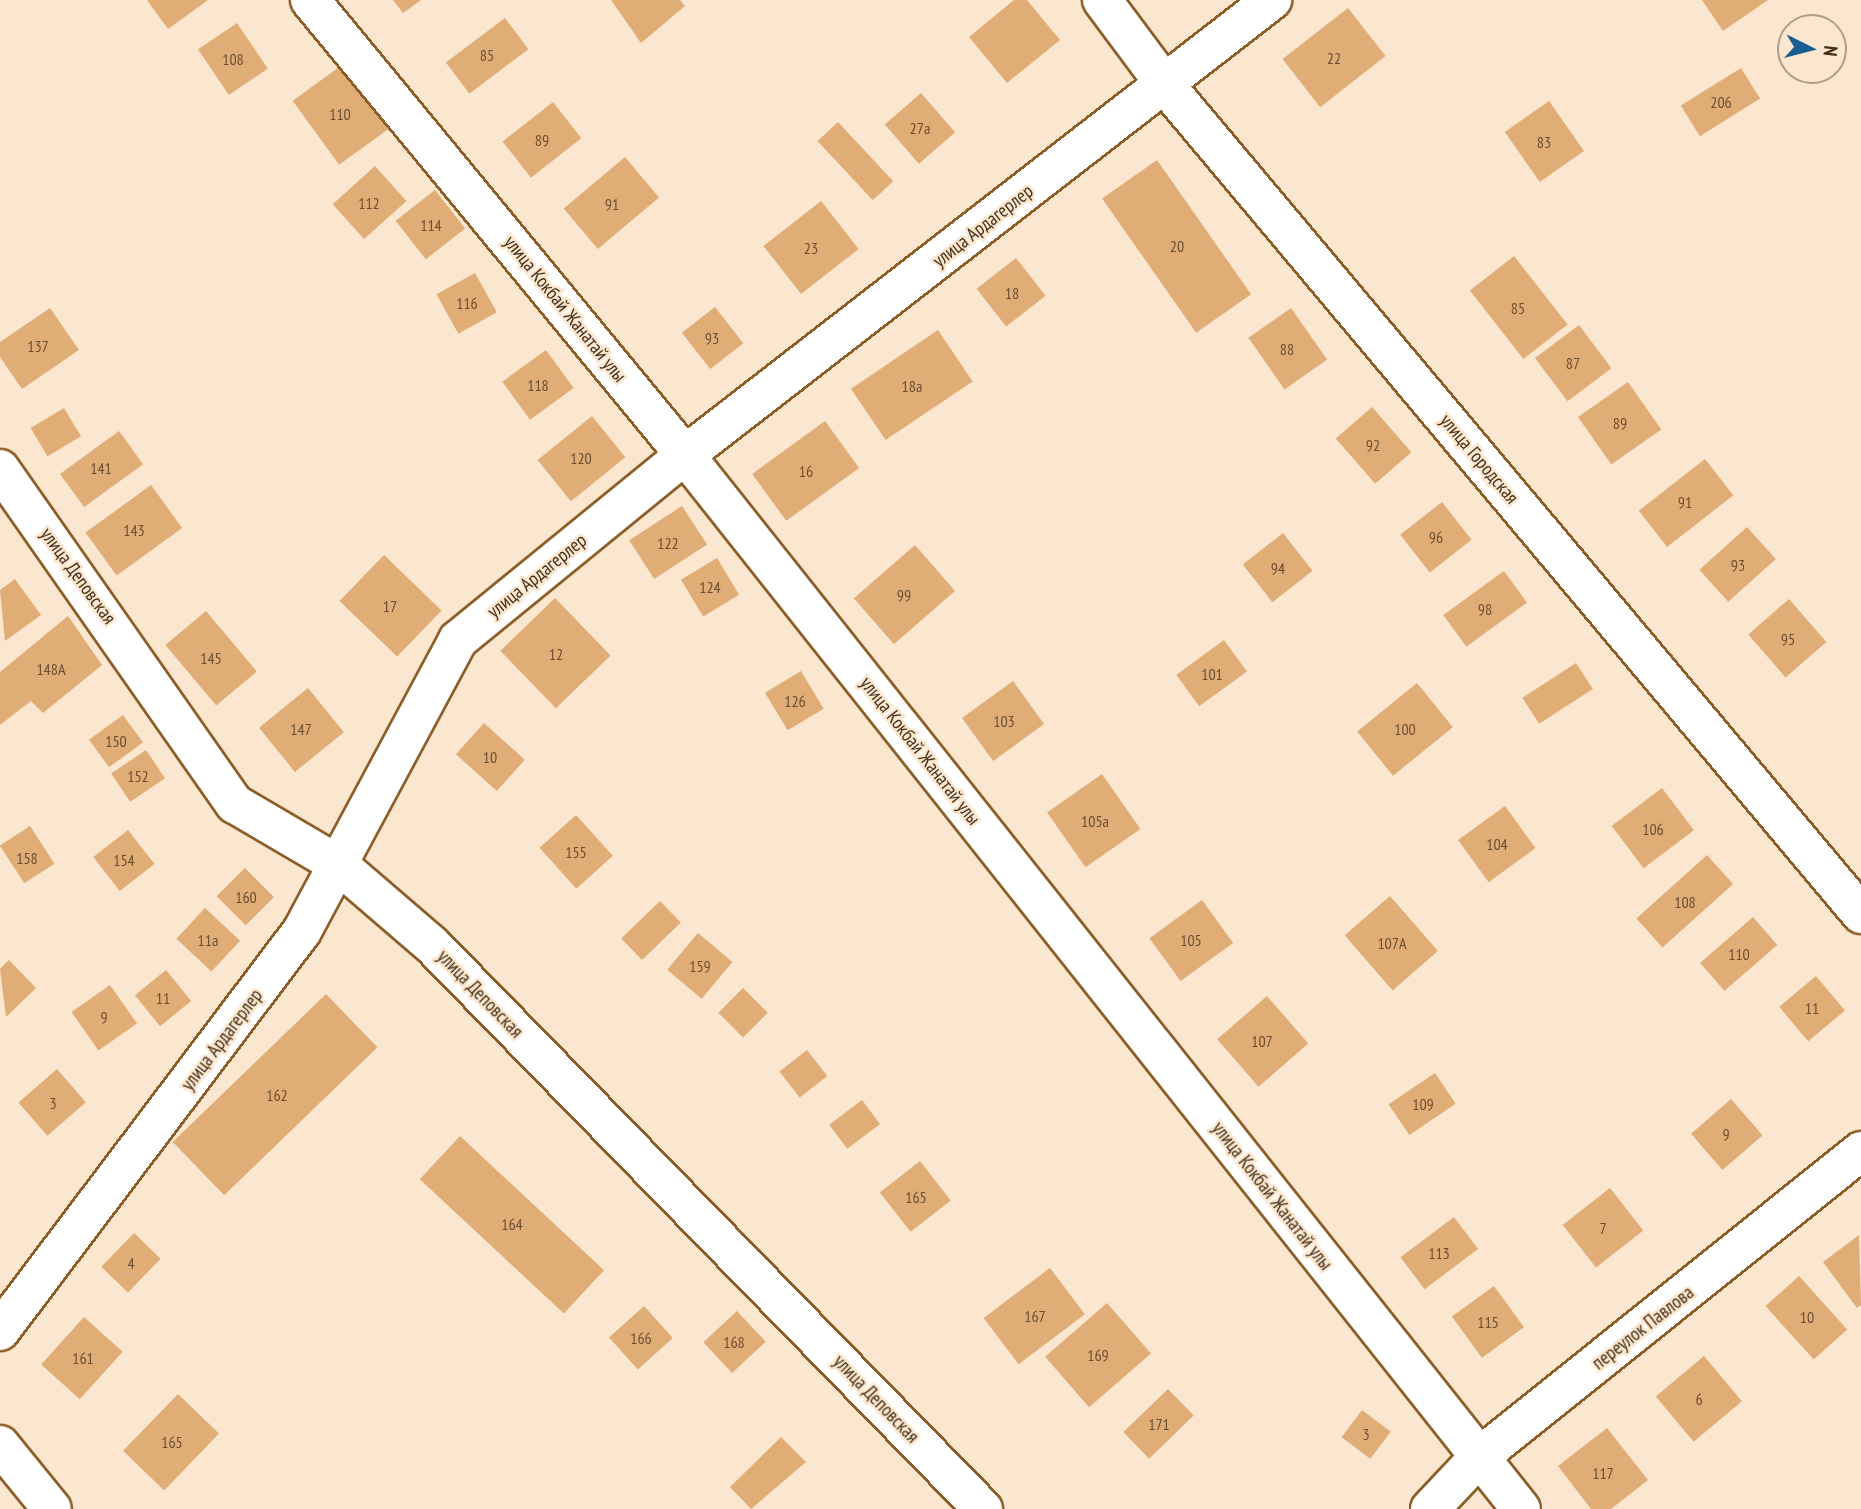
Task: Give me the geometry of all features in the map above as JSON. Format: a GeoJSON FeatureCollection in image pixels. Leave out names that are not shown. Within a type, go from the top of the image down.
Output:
{"type":"FeatureCollection","features":[{"type":"Feature","properties":{"kind":"street","name":"улица Кокбай Жанатай улы"},"geometry":{"type":"LineString","coordinates":[[310,0],[685,455],[1521,1509]]}},
{"type":"Feature","properties":{"kind":"street","name":"улица Городская"},"geometry":{"type":"LineString","coordinates":[[1102,0],[1166,86],[1861,914]]}},
{"type":"Feature","properties":{"kind":"street","name":"улица Ардагерлер"},"geometry":{"type":"LineString","coordinates":[[0,1331],[264,984],[339,865],[458,640],[685,455],[1166,86],[1272,0]]}},
{"type":"Feature","properties":{"kind":"street","name":"улица Деповская"},"geometry":{"type":"LineString","coordinates":[[0,469],[235,804],[339,865],[440,954],[983,1509]]}},
{"type":"Feature","properties":{"kind":"street","name":"переулок Павлова"},"geometry":{"type":"LineString","coordinates":[[1430,1509],[1478,1458],[1861,1151]]}},
{"type":"Feature","properties":{"kind":"street"},"geometry":{"type":"LineString","coordinates":[[0,1444],[52,1509]]}},
{"type":"Feature","properties":{"kind":"building"},"geometry":{"type":"Polygon","coordinates":[[[147,0],[208,0],[168,29],[147,0]]]}},
{"type":"Feature","properties":{"kind":"building"},"geometry":{"type":"Polygon","coordinates":[[[393,0],[421,0],[403,13],[393,0]]]}},
{"type":"Feature","properties":{"kind":"building"},"geometry":{"type":"Polygon","coordinates":[[[611,0],[680,0],[685,6],[641,43],[611,0]]]}},
{"type":"Feature","properties":{"kind":"building"},"geometry":{"type":"Polygon","coordinates":[[[1014,0],[1027,0],[1060,40],[1007,83],[969,37],[1014,0]]]}},
{"type":"Feature","properties":{"kind":"building"},"geometry":{"type":"Polygon","coordinates":[[[1702,0],[1768,0],[1723,31],[1702,0]]]}},
{"type":"Feature","properties":{"kind":"building"},"geometry":{"type":"Polygon","coordinates":[[[1348,8],[1386,56],[1320,107],[1283,59],[1348,8]]]}},
{"type":"Feature","properties":{"kind":"building"},"geometry":{"type":"Polygon","coordinates":[[[505,18],[528,49],[469,94],[446,63],[505,18]]]}},
{"type":"Feature","properties":{"kind":"building"},"geometry":{"type":"Polygon","coordinates":[[[237,23],[268,69],[229,95],[198,49],[237,23]]]}},
{"type":"Feature","properties":{"kind":"building"},"geometry":{"type":"Polygon","coordinates":[[[342,65],[388,129],[339,165],[293,101],[342,65]]]}},
{"type":"Feature","properties":{"kind":"building"},"geometry":{"type":"Polygon","coordinates":[[[1741,68],[1760,99],[1700,136],[1681,106],[1741,68]]]}},
{"type":"Feature","properties":{"kind":"building"},"geometry":{"type":"Polygon","coordinates":[[[921,93],[955,132],[919,164],[885,124],[921,93]]]}},
{"type":"Feature","properties":{"kind":"building"},"geometry":{"type":"Polygon","coordinates":[[[1549,101],[1584,151],[1540,182],[1505,132],[1549,101]]]}},
{"type":"Feature","properties":{"kind":"building"},"geometry":{"type":"Polygon","coordinates":[[[553,102],[581,138],[531,178],[503,141],[553,102]]]}},
{"type":"Feature","properties":{"kind":"building"},"geometry":{"type":"Polygon","coordinates":[[[838,122],[893,181],[873,200],[818,141],[838,122]]]}},
{"type":"Feature","properties":{"kind":"building"},"geometry":{"type":"Polygon","coordinates":[[[625,157],[659,198],[598,249],[564,208],[625,157]]]}},
{"type":"Feature","properties":{"kind":"building"},"geometry":{"type":"Polygon","coordinates":[[[1157,160],[1251,294],[1196,333],[1102,198],[1157,160]]]}},
{"type":"Feature","properties":{"kind":"building"},"geometry":{"type":"Polygon","coordinates":[[[375,166],[406,201],[364,239],[333,204],[375,166]]]}},
{"type":"Feature","properties":{"kind":"building"},"geometry":{"type":"Polygon","coordinates":[[[435,190],[465,229],[426,259],[396,221],[435,190]]]}},
{"type":"Feature","properties":{"kind":"building"},"geometry":{"type":"Polygon","coordinates":[[[821,201],[859,249],[801,294],[763,246],[821,201]]]}},
{"type":"Feature","properties":{"kind":"building"},"geometry":{"type":"Polygon","coordinates":[[[1514,256],[1568,325],[1523,359],[1470,290],[1514,256]]]}},
{"type":"Feature","properties":{"kind":"building"},"geometry":{"type":"Polygon","coordinates":[[[1016,258],[1046,296],[1006,327],[977,289],[1016,258]]]}},
{"type":"Feature","properties":{"kind":"building"},"geometry":{"type":"Polygon","coordinates":[[[475,273],[497,312],[458,334],[437,294],[475,273]]]}},
{"type":"Feature","properties":{"kind":"building"},"geometry":{"type":"Polygon","coordinates":[[[715,307],[743,343],[710,369],[682,333],[715,307]]]}},
{"type":"Feature","properties":{"kind":"building"},"geometry":{"type":"Polygon","coordinates":[[[50,308],[79,350],[22,389],[0,357],[0,342],[50,308]]]}},
{"type":"Feature","properties":{"kind":"building"},"geometry":{"type":"Polygon","coordinates":[[[1291,308],[1327,360],[1285,389],[1248,338],[1291,308]]]}},
{"type":"Feature","properties":{"kind":"building"},"geometry":{"type":"Polygon","coordinates":[[[1579,325],[1611,368],[1568,401],[1535,358],[1579,325]]]}},
{"type":"Feature","properties":{"kind":"building"},"geometry":{"type":"Polygon","coordinates":[[[938,330],[973,381],[886,440],[851,389],[938,330]]]}},
{"type":"Feature","properties":{"kind":"building"},"geometry":{"type":"Polygon","coordinates":[[[546,350],[574,388],[530,420],[502,382],[546,350]]]}},
{"type":"Feature","properties":{"kind":"building"},"geometry":{"type":"Polygon","coordinates":[[[1628,382],[1661,430],[1611,464],[1578,417],[1628,382]]]}},
{"type":"Feature","properties":{"kind":"building"},"geometry":{"type":"Polygon","coordinates":[[[1372,407],[1411,452],[1375,484],[1336,438],[1372,407]]]}},
{"type":"Feature","properties":{"kind":"building"},"geometry":{"type":"Polygon","coordinates":[[[64,408],[81,436],[48,456],[31,428],[64,408]]]}},
{"type":"Feature","properties":{"kind":"building"},"geometry":{"type":"Polygon","coordinates":[[[592,416],[625,457],[571,501],[538,460],[592,416]]]}},
{"type":"Feature","properties":{"kind":"building"},"geometry":{"type":"Polygon","coordinates":[[[825,421],[859,468],[786,521],[752,474],[825,421]]]}},
{"type":"Feature","properties":{"kind":"building"},"geometry":{"type":"Polygon","coordinates":[[[119,431],[143,464],[84,507],[60,474],[119,431]]]}},
{"type":"Feature","properties":{"kind":"building"},"geometry":{"type":"Polygon","coordinates":[[[1705,459],[1733,495],[1667,547],[1639,511],[1705,459]]]}},
{"type":"Feature","properties":{"kind":"building"},"geometry":{"type":"Polygon","coordinates":[[[151,485],[182,528],[117,575],[85,533],[151,485]]]}},
{"type":"Feature","properties":{"kind":"building"},"geometry":{"type":"Polygon","coordinates":[[[1442,502],[1472,540],[1430,572],[1400,535],[1442,502]]]}},
{"type":"Feature","properties":{"kind":"building"},"geometry":{"type":"Polygon","coordinates":[[[682,506],[707,545],[654,579],[629,540],[682,506]]]}},
{"type":"Feature","properties":{"kind":"building"},"geometry":{"type":"Polygon","coordinates":[[[1747,527],[1776,559],[1728,602],[1699,570],[1747,527]]]}},
{"type":"Feature","properties":{"kind":"building"},"geometry":{"type":"Polygon","coordinates":[[[1283,533],[1313,571],[1272,602],[1243,564],[1283,533]]]}},
{"type":"Feature","properties":{"kind":"building"},"geometry":{"type":"Polygon","coordinates":[[[915,545],[955,591],[894,644],[854,598],[915,545]]]}},
{"type":"Feature","properties":{"kind":"building"},"geometry":{"type":"Polygon","coordinates":[[[384,555],[442,611],[397,657],[340,601],[384,555]]]}},
{"type":"Feature","properties":{"kind":"building"},"geometry":{"type":"Polygon","coordinates":[[[717,558],[739,595],[703,616],[681,580],[717,558]]]}},
{"type":"Feature","properties":{"kind":"building"},"geometry":{"type":"Polygon","coordinates":[[[1504,571],[1527,603],[1466,647],[1443,615],[1504,571]]]}},
{"type":"Feature","properties":{"kind":"building"},"geometry":{"type":"Polygon","coordinates":[[[15,579],[41,615],[5,641],[0,590],[15,579]]]}},
{"type":"Feature","properties":{"kind":"building"},"geometry":{"type":"Polygon","coordinates":[[[555,598],[611,656],[556,708],[500,651],[555,598]]]}},
{"type":"Feature","properties":{"kind":"building"},"geometry":{"type":"Polygon","coordinates":[[[1789,599],[1826,642],[1786,677],[1748,634],[1789,599]]]}},
{"type":"Feature","properties":{"kind":"building"},"geometry":{"type":"Polygon","coordinates":[[[206,611],[257,672],[216,706],[165,645],[206,611]]]}},
{"type":"Feature","properties":{"kind":"building"},"geometry":{"type":"Polygon","coordinates":[[[68,616],[102,665],[43,713],[31,701],[0,725],[0,672],[68,616]]]}},
{"type":"Feature","properties":{"kind":"building"},"geometry":{"type":"Polygon","coordinates":[[[1224,640],[1247,672],[1199,706],[1176,675],[1224,640]]]}},
{"type":"Feature","properties":{"kind":"building"},"geometry":{"type":"Polygon","coordinates":[[[1576,663],[1593,689],[1539,724],[1522,698],[1576,663]]]}},
{"type":"Feature","properties":{"kind":"building"},"geometry":{"type":"Polygon","coordinates":[[[801,671],[824,709],[788,730],[765,693],[801,671]]]}},
{"type":"Feature","properties":{"kind":"building"},"geometry":{"type":"Polygon","coordinates":[[[1013,681],[1044,724],[993,761],[962,718],[1013,681]]]}},
{"type":"Feature","properties":{"kind":"building"},"geometry":{"type":"Polygon","coordinates":[[[1417,683],[1453,727],[1393,776],[1357,731],[1417,683]]]}},
{"type":"Feature","properties":{"kind":"building"},"geometry":{"type":"Polygon","coordinates":[[[308,688],[344,732],[295,772],[259,728],[308,688]]]}},
{"type":"Feature","properties":{"kind":"building"},"geometry":{"type":"Polygon","coordinates":[[[123,715],[143,743],[109,767],[89,740],[123,715]]]}},
{"type":"Feature","properties":{"kind":"building"},"geometry":{"type":"Polygon","coordinates":[[[484,723],[525,760],[497,791],[456,754],[484,723]]]}},
{"type":"Feature","properties":{"kind":"building"},"geometry":{"type":"Polygon","coordinates":[[[146,750],[165,778],[130,802],[111,773],[146,750]]]}},
{"type":"Feature","properties":{"kind":"building"},"geometry":{"type":"Polygon","coordinates":[[[1102,774],[1140,829],[1086,867],[1047,812],[1102,774]]]}},
{"type":"Feature","properties":{"kind":"building"},"geometry":{"type":"Polygon","coordinates":[[[1662,788],[1694,830],[1644,868],[1612,826],[1662,788]]]}},
{"type":"Feature","properties":{"kind":"building"},"geometry":{"type":"Polygon","coordinates":[[[1505,806],[1536,848],[1489,882],[1458,840],[1505,806]]]}},
{"type":"Feature","properties":{"kind":"building"},"geometry":{"type":"Polygon","coordinates":[[[576,815],[613,856],[576,889],[540,848],[576,815]]]}},
{"type":"Feature","properties":{"kind":"building"},"geometry":{"type":"Polygon","coordinates":[[[30,826],[55,864],[24,883],[0,845],[30,826]]]}},
{"type":"Feature","properties":{"kind":"building"},"geometry":{"type":"Polygon","coordinates":[[[128,830],[154,864],[120,891],[93,857],[128,830]]]}},
{"type":"Feature","properties":{"kind":"building"},"geometry":{"type":"Polygon","coordinates":[[[1707,855],[1733,884],[1662,948],[1636,919],[1707,855]]]}},
{"type":"Feature","properties":{"kind":"building"},"geometry":{"type":"Polygon","coordinates":[[[245,868],[274,897],[246,925],[217,896],[245,868]]]}},
{"type":"Feature","properties":{"kind":"building"},"geometry":{"type":"Polygon","coordinates":[[[1390,896],[1438,951],[1393,990],[1345,935],[1390,896]]]}},
{"type":"Feature","properties":{"kind":"building"},"geometry":{"type":"Polygon","coordinates":[[[1202,900],[1233,943],[1181,981],[1149,938],[1202,900]]]}},
{"type":"Feature","properties":{"kind":"building"},"geometry":{"type":"Polygon","coordinates":[[[660,901],[681,923],[642,960],[621,939],[660,901]]]}},
{"type":"Feature","properties":{"kind":"building"},"geometry":{"type":"Polygon","coordinates":[[[205,908],[240,941],[211,971],[176,939],[205,908]]]}},
{"type":"Feature","properties":{"kind":"building"},"geometry":{"type":"Polygon","coordinates":[[[1753,917],[1777,945],[1724,991],[1700,963],[1753,917]]]}},
{"type":"Feature","properties":{"kind":"building"},"geometry":{"type":"Polygon","coordinates":[[[698,933],[732,962],[702,999],[667,970],[698,933]]]}},
{"type":"Feature","properties":{"kind":"building"},"geometry":{"type":"Polygon","coordinates":[[[9,960],[36,988],[6,1017],[0,969],[9,960]]]}},
{"type":"Feature","properties":{"kind":"building"},"geometry":{"type":"Polygon","coordinates":[[[166,970],[191,1001],[160,1026],[135,995],[166,970]]]}},
{"type":"Feature","properties":{"kind":"building"},"geometry":{"type":"Polygon","coordinates":[[[1816,976],[1845,1010],[1808,1041],[1779,1007],[1816,976]]]}},
{"type":"Feature","properties":{"kind":"building"},"geometry":{"type":"Polygon","coordinates":[[[110,985],[137,1024],[98,1050],[71,1012],[110,985]]]}},
{"type":"Feature","properties":{"kind":"building"},"geometry":{"type":"Polygon","coordinates":[[[743,988],[768,1013],[743,1037],[718,1013],[743,988]]]}},
{"type":"Feature","properties":{"kind":"building"},"geometry":{"type":"Polygon","coordinates":[[[326,994],[377,1047],[224,1195],[173,1142],[326,994]]]}},
{"type":"Feature","properties":{"kind":"building"},"geometry":{"type":"Polygon","coordinates":[[[1267,996],[1308,1044],[1259,1087],[1217,1039],[1267,996]]]}},
{"type":"Feature","properties":{"kind":"building"},"geometry":{"type":"Polygon","coordinates":[[[807,1050],[827,1076],[800,1098],[779,1072],[807,1050]]]}},
{"type":"Feature","properties":{"kind":"building"},"geometry":{"type":"Polygon","coordinates":[[[57,1069],[86,1102],[47,1136],[19,1102],[57,1069]]]}},
{"type":"Feature","properties":{"kind":"building"},"geometry":{"type":"Polygon","coordinates":[[[1435,1073],[1456,1104],[1409,1135],[1389,1104],[1435,1073]]]}},
{"type":"Feature","properties":{"kind":"building"},"geometry":{"type":"Polygon","coordinates":[[[1731,1099],[1762,1135],[1722,1170],[1691,1134],[1731,1099]]]}},
{"type":"Feature","properties":{"kind":"building"},"geometry":{"type":"Polygon","coordinates":[[[862,1100],[880,1124],[847,1149],[829,1125],[862,1100]]]}},
{"type":"Feature","properties":{"kind":"building"},"geometry":{"type":"Polygon","coordinates":[[[460,1136],[604,1270],[564,1314],[420,1179],[460,1136]]]}},
{"type":"Feature","properties":{"kind":"building"},"geometry":{"type":"Polygon","coordinates":[[[920,1161],[951,1200],[911,1232],[880,1192],[920,1161]]]}},
{"type":"Feature","properties":{"kind":"building"},"geometry":{"type":"Polygon","coordinates":[[[1610,1188],[1643,1231],[1596,1267],[1563,1225],[1610,1188]]]}},
{"type":"Feature","properties":{"kind":"building"},"geometry":{"type":"Polygon","coordinates":[[[1454,1217],[1478,1249],[1425,1289],[1400,1257],[1454,1217]]]}},
{"type":"Feature","properties":{"kind":"building"},"geometry":{"type":"Polygon","coordinates":[[[134,1233],[161,1259],[128,1293],[101,1267],[134,1233]]]}},
{"type":"Feature","properties":{"kind":"building"},"geometry":{"type":"Polygon","coordinates":[[[1859,1235],[1861,1305],[1857,1308],[1823,1262],[1859,1235]]]}},
{"type":"Feature","properties":{"kind":"building"},"geometry":{"type":"Polygon","coordinates":[[[1050,1268],[1085,1314],[1019,1364],[984,1318],[1050,1268]]]}},
{"type":"Feature","properties":{"kind":"building"},"geometry":{"type":"Polygon","coordinates":[[[1799,1276],[1847,1330],[1814,1360],[1766,1306],[1799,1276]]]}},
{"type":"Feature","properties":{"kind":"building"},"geometry":{"type":"Polygon","coordinates":[[[1494,1286],[1524,1327],[1482,1358],[1452,1317],[1494,1286]]]}},
{"type":"Feature","properties":{"kind":"building"},"geometry":{"type":"Polygon","coordinates":[[[1107,1303],[1151,1354],[1089,1407],[1045,1357],[1107,1303]]]}},
{"type":"Feature","properties":{"kind":"building"},"geometry":{"type":"Polygon","coordinates":[[[644,1306],[673,1338],[638,1369],[609,1337],[644,1306]]]}},
{"type":"Feature","properties":{"kind":"building"},"geometry":{"type":"Polygon","coordinates":[[[737,1311],[766,1342],[732,1373],[703,1342],[737,1311]]]}},
{"type":"Feature","properties":{"kind":"building"},"geometry":{"type":"Polygon","coordinates":[[[84,1317],[123,1352],[80,1399],[41,1365],[84,1317]]]}},
{"type":"Feature","properties":{"kind":"building"},"geometry":{"type":"Polygon","coordinates":[[[1704,1356],[1742,1401],[1694,1442],[1656,1396],[1704,1356]]]}},
{"type":"Feature","properties":{"kind":"building"},"geometry":{"type":"Polygon","coordinates":[[[1168,1389],[1194,1416],[1149,1459],[1123,1432],[1168,1389]]]}},
{"type":"Feature","properties":{"kind":"building"},"geometry":{"type":"Polygon","coordinates":[[[178,1394],[219,1434],[164,1490],[123,1451],[178,1394]]]}},
{"type":"Feature","properties":{"kind":"building"},"geometry":{"type":"Polygon","coordinates":[[[1362,1410],[1391,1432],[1370,1459],[1342,1437],[1362,1410]]]}},
{"type":"Feature","properties":{"kind":"building"},"geometry":{"type":"Polygon","coordinates":[[[1607,1428],[1648,1480],[1611,1509],[1591,1509],[1558,1466],[1607,1428]]]}},
{"type":"Feature","properties":{"kind":"building"},"geometry":{"type":"Polygon","coordinates":[[[781,1437],[806,1462],[751,1509],[730,1487],[781,1437]]]}}]}
